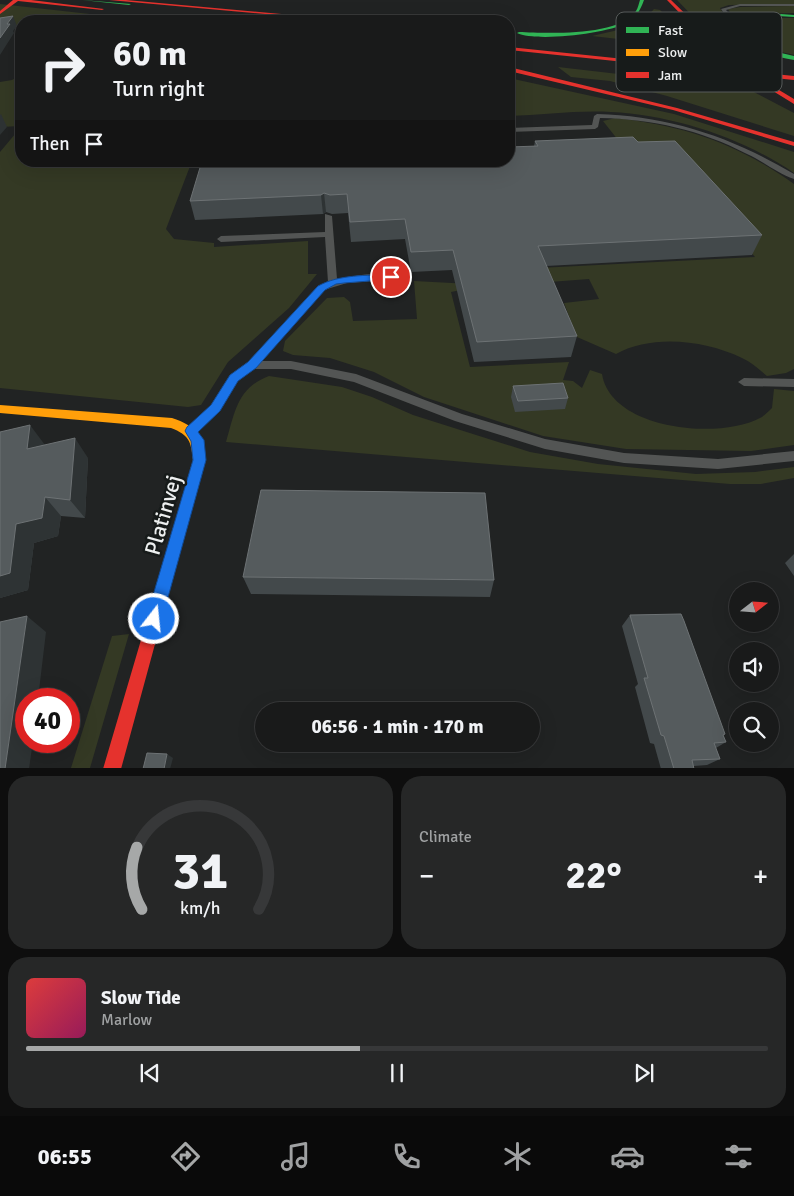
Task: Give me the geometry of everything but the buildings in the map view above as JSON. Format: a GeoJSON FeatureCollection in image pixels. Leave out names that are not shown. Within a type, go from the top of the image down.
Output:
{"type":"FeatureCollection","features":[{"type":"Feature","properties":{"kind":"main road"},"geometry":{"type":"LineString","coordinates":[[2,12],[17,0],[166,15]]}},
{"type":"Feature","properties":{"kind":"main road"},"geometry":{"type":"LineString","coordinates":[[84,0],[236,15]]}},
{"type":"Feature","properties":{"kind":"main road"},"geometry":{"type":"LineString","coordinates":[[111,0],[283,15]]}},
{"type":"Feature","properties":{"kind":"main road"},"geometry":{"type":"LineString","coordinates":[[670,0],[680,12]]}},
{"type":"Feature","properties":{"kind":"main road"},"geometry":{"type":"LineString","coordinates":[[97,8],[142,14]]}},
{"type":"Feature","properties":{"kind":"main road"},"geometry":{"type":"LineString","coordinates":[[515,35],[565,34],[616,26]]}},
{"type":"Feature","properties":{"kind":"main road"},"geometry":{"type":"LineString","coordinates":[[515,36],[597,44]]}},
{"type":"Feature","properties":{"kind":"main road"},"geometry":{"type":"LineString","coordinates":[[515,43],[616,53]]}},
{"type":"Feature","properties":{"kind":"main road"},"geometry":{"type":"LineString","coordinates":[[515,50],[616,60]]}},
{"type":"Feature","properties":{"kind":"main road"},"geometry":{"type":"LineString","coordinates":[[515,59],[616,68]]}},
{"type":"Feature","properties":{"kind":"main road"},"geometry":{"type":"LineString","coordinates":[[515,70],[675,109],[794,144]]}},
{"type":"Feature","properties":{"kind":"main road"},"geometry":{"type":"LineString","coordinates":[[0,409],[172,423],[191,431]]}},
{"type":"Feature","properties":{"kind":"main road","name":"Platinvej"},"geometry":{"type":"LineString","coordinates":[[112,768],[199,460],[197,440],[191,431]]}},
{"type":"Feature","properties":{"kind":"lane"},"geometry":{"type":"LineString","coordinates":[[725,12],[723,9],[740,5],[794,5]]}},
{"type":"Feature","properties":{"kind":"lane"},"geometry":{"type":"LineString","coordinates":[[515,130],[595,127],[597,116],[622,115],[657,121],[731,142],[762,157],[794,177]]}},
{"type":"Feature","properties":{"kind":"lane"},"geometry":{"type":"LineString","coordinates":[[328,216],[333,282]]}},
{"type":"Feature","properties":{"kind":"lane"},"geometry":{"type":"LineString","coordinates":[[221,239],[330,234]]}},
{"type":"Feature","properties":{"kind":"lane"},"geometry":{"type":"LineString","coordinates":[[191,431],[216,408],[234,378],[252,365],[322,288],[333,282],[391,277]]}},
{"type":"Feature","properties":{"kind":"lane"},"geometry":{"type":"LineString","coordinates":[[252,365],[291,365],[356,378],[467,421],[545,444],[624,458],[718,464],[794,456]]}},
{"type":"Feature","properties":{"kind":"lane"},"geometry":{"type":"LineString","coordinates":[[744,382],[794,383]]}},
{"type":"Feature","properties":{"kind":"green space"},"geometry":{"type":"Polygon","coordinates":[[[677,0],[794,0],[794,4],[729,5],[720,8],[723,12],[689,12],[677,0]]]}},
{"type":"Feature","properties":{"kind":"green space"},"geometry":{"type":"Polygon","coordinates":[[[0,4],[99,15],[15,15],[15,25],[0,23],[0,4]]]}},
{"type":"Feature","properties":{"kind":"green space"},"geometry":{"type":"Polygon","coordinates":[[[794,6],[794,13],[730,12],[728,9],[794,6]]]}},
{"type":"Feature","properties":{"kind":"green space"},"geometry":{"type":"Polygon","coordinates":[[[654,9],[662,12],[651,12],[654,9]]]}},
{"type":"Feature","properties":{"kind":"green space"},"geometry":{"type":"Polygon","coordinates":[[[782,18],[794,18],[794,55],[782,52],[782,18]]]}},
{"type":"Feature","properties":{"kind":"green space"},"geometry":{"type":"Polygon","coordinates":[[[616,31],[616,39],[592,36],[616,31]]]}},
{"type":"Feature","properties":{"kind":"green space"},"geometry":{"type":"Polygon","coordinates":[[[558,67],[616,74],[616,83],[610,81],[571,77],[558,67]]]}},
{"type":"Feature","properties":{"kind":"green space"},"geometry":{"type":"Polygon","coordinates":[[[15,78],[15,126],[0,127],[0,82],[15,78]]]}},
{"type":"Feature","properties":{"kind":"green space"},"geometry":{"type":"Polygon","coordinates":[[[515,79],[674,114],[794,152],[794,173],[753,149],[707,130],[683,123],[635,114],[573,112],[515,116],[515,79]]]}},
{"type":"Feature","properties":{"kind":"green space"},"geometry":{"type":"Polygon","coordinates":[[[652,92],[754,92],[794,113],[794,136],[652,92]]]}},
{"type":"Feature","properties":{"kind":"green space"},"geometry":{"type":"Polygon","coordinates":[[[615,118],[665,126],[731,147],[794,184],[794,369],[786,373],[767,376],[749,362],[727,352],[712,347],[679,342],[646,344],[616,354],[577,337],[564,303],[599,299],[589,279],[523,284],[519,269],[755,257],[671,158],[633,159],[603,121],[615,118]]]}},
{"type":"Feature","properties":{"kind":"green space"},"geometry":{"type":"Polygon","coordinates":[[[15,134],[15,167],[190,167],[166,229],[174,239],[214,243],[214,247],[308,241],[308,274],[317,274],[289,308],[228,362],[201,405],[188,407],[0,388],[0,152],[15,134]]]}},
{"type":"Feature","properties":{"kind":"green space"},"geometry":{"type":"Polygon","coordinates":[[[414,281],[471,284],[471,288],[451,292],[470,367],[569,362],[563,380],[573,381],[582,388],[590,370],[602,374],[610,393],[625,408],[645,418],[669,425],[694,429],[742,425],[760,418],[772,408],[774,389],[794,391],[794,445],[751,451],[626,449],[543,436],[424,397],[374,372],[330,358],[293,355],[283,351],[285,341],[327,298],[344,297],[350,302],[353,321],[417,319],[414,281]]]}},
{"type":"Feature","properties":{"kind":"green space"},"geometry":{"type":"Polygon","coordinates":[[[269,376],[342,387],[372,397],[413,415],[530,452],[598,464],[696,474],[755,472],[794,467],[794,478],[761,484],[730,484],[226,442],[235,411],[244,394],[258,381],[269,376]]]}},
{"type":"Feature","properties":{"kind":"green space"},"geometry":{"type":"Polygon","coordinates":[[[129,634],[90,768],[71,768],[76,753],[80,753],[80,739],[112,636],[129,634]]]}},
{"type":"Feature","properties":{"kind":"traffic: fast"},"geometry":{"type":"LineString","coordinates":[[84,0],[129,4]]}},
{"type":"Feature","properties":{"kind":"traffic: fast"},"geometry":{"type":"LineString","coordinates":[[638,12],[642,0]]}},
{"type":"Feature","properties":{"kind":"traffic: fast"},"geometry":{"type":"LineString","coordinates":[[782,16],[794,16]]}},
{"type":"Feature","properties":{"kind":"traffic: fast"},"geometry":{"type":"LineString","coordinates":[[519,33],[581,33],[616,26]]}},
{"type":"Feature","properties":{"kind":"traffic: fast"},"geometry":{"type":"LineString","coordinates":[[782,56],[794,58]]}},
{"type":"Feature","properties":{"kind":"traffic: slow"},"geometry":{"type":"LineString","coordinates":[[0,409],[172,423],[190,432],[196,440],[199,460],[163,589]]}},
{"type":"Feature","properties":{"kind":"traffic: jam"},"geometry":{"type":"LineString","coordinates":[[0,13],[16,0]]}},
{"type":"Feature","properties":{"kind":"traffic: jam"},"geometry":{"type":"LineString","coordinates":[[19,0],[102,9]]}},
{"type":"Feature","properties":{"kind":"traffic: jam"},"geometry":{"type":"LineString","coordinates":[[111,0],[286,15]]}},
{"type":"Feature","properties":{"kind":"traffic: jam"},"geometry":{"type":"LineString","coordinates":[[669,0],[681,12]]}},
{"type":"Feature","properties":{"kind":"traffic: jam"},"geometry":{"type":"LineString","coordinates":[[515,50],[616,60]]}},
{"type":"Feature","properties":{"kind":"traffic: jam"},"geometry":{"type":"LineString","coordinates":[[515,70],[675,109],[794,144]]}},
{"type":"Feature","properties":{"kind":"traffic: jam"},"geometry":{"type":"LineString","coordinates":[[782,77],[794,78]]}},
{"type":"Feature","properties":{"kind":"traffic: jam"},"geometry":{"type":"LineString","coordinates":[[778,92],[794,102]]}},
{"type":"Feature","properties":{"kind":"traffic: jam"},"geometry":{"type":"LineString","coordinates":[[112,768],[163,589]]}},
{"type":"Feature","properties":{"kind":"route"},"geometry":{"type":"LineString","coordinates":[[154,619],[199,460],[197,440],[191,431],[216,408],[234,378],[252,365],[322,288],[333,282],[344,280],[391,277]]}}]}
